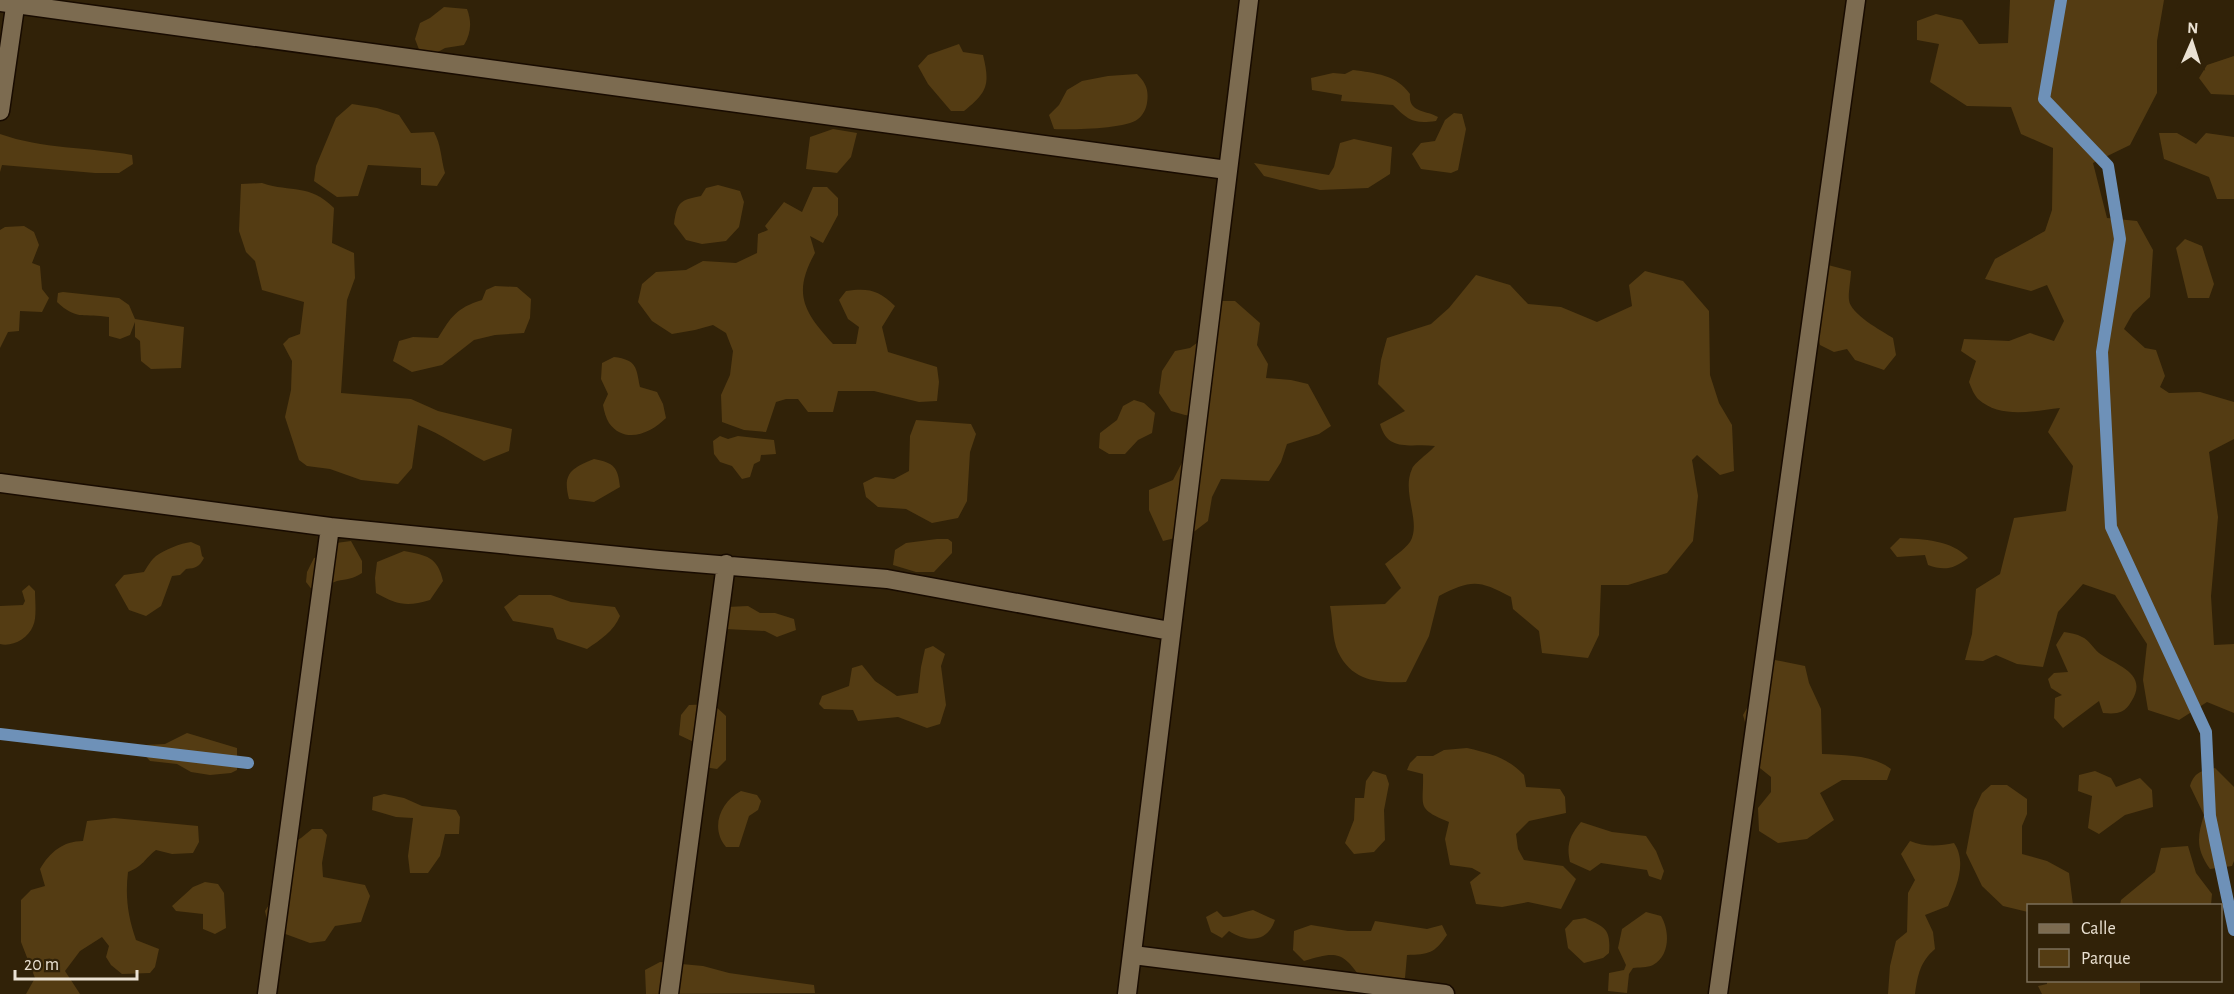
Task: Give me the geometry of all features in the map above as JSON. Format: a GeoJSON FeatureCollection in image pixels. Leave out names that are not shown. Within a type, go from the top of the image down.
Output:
{"type":"FeatureCollection","features":[{"type":"Feature","properties":{"kind":"street"},"geometry":{"type":"LineString","coordinates":[[1127,994],[1249,0]]}},
{"type":"Feature","properties":{"kind":"street"},"geometry":{"type":"LineString","coordinates":[[1718,994],[1856,0]]}},
{"type":"Feature","properties":{"kind":"street"},"geometry":{"type":"LineString","coordinates":[[0,111],[10,2],[1227,170]]}},
{"type":"Feature","properties":{"kind":"street"},"geometry":{"type":"LineString","coordinates":[[0,483],[330,527],[887,579],[1170,631]]}},
{"type":"Feature","properties":{"kind":"street"},"geometry":{"type":"LineString","coordinates":[[267,994],[330,527]]}},
{"type":"Feature","properties":{"kind":"street"},"geometry":{"type":"LineString","coordinates":[[669,994],[726,564]]}},
{"type":"Feature","properties":{"kind":"street"},"geometry":{"type":"LineString","coordinates":[[1133,955],[1445,994]]}},
{"type":"Feature","properties":{"kind":"green space"},"geometry":{"type":"Polygon","coordinates":[[[2010,0],[2164,0],[2157,41],[2157,93],[2130,145],[2093,163],[2107,218],[2137,221],[2153,250],[2150,297],[2133,313],[2124,329],[2145,348],[2156,350],[2165,376],[2160,387],[2169,393],[2200,392],[2234,402],[2234,439],[2209,452],[2218,517],[2211,596],[2214,645],[2234,644],[2234,713],[2207,702],[2179,720],[2148,710],[2143,680],[2147,644],[2115,595],[2083,584],[2058,612],[2043,667],[2017,664],[1996,655],[1983,661],[1965,660],[1972,634],[1976,589],[2000,574],[2014,518],[2066,511],[2073,466],[2048,432],[2060,408],[2017,412],[1996,409],[1987,405],[1977,397],[1969,382],[1976,361],[1961,351],[1964,339],[2009,341],[2030,333],[2054,341],[2064,321],[2047,285],[2031,291],[1985,279],[1995,259],[2045,231],[2052,210],[2053,148],[2021,134],[2011,107],[1967,106],[1930,82],[1939,44],[1917,40],[1917,21],[1936,14],[1962,20],[1979,44],[2008,43],[2010,0]]]}},
{"type":"Feature","properties":{"kind":"green space"},"geometry":{"type":"Polygon","coordinates":[[[444,7],[467,9],[470,27],[464,45],[445,48],[431,56],[420,52],[415,39],[420,23],[444,7]]]}},
{"type":"Feature","properties":{"kind":"green space"},"geometry":{"type":"Polygon","coordinates":[[[959,44],[963,52],[983,55],[986,80],[982,93],[972,104],[964,111],[951,111],[928,84],[918,66],[928,55],[959,44]]]}},
{"type":"Feature","properties":{"kind":"green space"},"geometry":{"type":"Polygon","coordinates":[[[2234,56],[2234,95],[2211,94],[2199,78],[2207,65],[2234,56]]]}},
{"type":"Feature","properties":{"kind":"green space"},"geometry":{"type":"Polygon","coordinates":[[[1353,70],[1385,76],[1399,83],[1410,94],[1412,105],[1438,117],[1436,121],[1412,120],[1393,105],[1341,101],[1342,95],[1312,90],[1311,78],[1333,73],[1345,74],[1353,70]]]}},
{"type":"Feature","properties":{"kind":"green space"},"geometry":{"type":"Polygon","coordinates":[[[1137,74],[1145,84],[1148,94],[1146,107],[1138,119],[1111,127],[1054,129],[1049,115],[1059,105],[1067,90],[1082,81],[1137,74]]]}},
{"type":"Feature","properties":{"kind":"green space"},"geometry":{"type":"Polygon","coordinates":[[[352,104],[377,108],[399,115],[411,133],[434,132],[440,147],[445,173],[437,186],[421,185],[421,168],[368,165],[358,196],[337,197],[314,181],[316,166],[336,118],[352,104]]]}},
{"type":"Feature","properties":{"kind":"green space"},"geometry":{"type":"Polygon","coordinates":[[[1454,113],[1462,114],[1466,129],[1458,170],[1451,173],[1421,169],[1412,154],[1421,143],[1435,141],[1445,120],[1454,113]]]}},
{"type":"Feature","properties":{"kind":"green space"},"geometry":{"type":"Polygon","coordinates":[[[833,129],[857,133],[851,157],[837,173],[806,169],[810,137],[833,129]]]}},
{"type":"Feature","properties":{"kind":"green space"},"geometry":{"type":"Polygon","coordinates":[[[2159,133],[2177,133],[2196,144],[2206,133],[2234,137],[2234,199],[2217,199],[2209,177],[2164,159],[2159,133]]]}},
{"type":"Feature","properties":{"kind":"green space"},"geometry":{"type":"Polygon","coordinates":[[[0,134],[49,145],[132,155],[133,164],[119,173],[2,165],[0,172],[0,134]]]}},
{"type":"Feature","properties":{"kind":"green space"},"geometry":{"type":"Polygon","coordinates":[[[1354,139],[1392,147],[1390,174],[1368,188],[1320,190],[1264,176],[1254,163],[1329,175],[1334,167],[1340,143],[1354,139]]]}},
{"type":"Feature","properties":{"kind":"green space"},"geometry":{"type":"Polygon","coordinates":[[[262,183],[308,192],[325,200],[334,208],[332,243],[354,253],[355,278],[347,300],[341,393],[411,399],[438,411],[512,429],[509,451],[484,461],[444,437],[418,425],[412,468],[398,484],[361,480],[330,469],[307,466],[299,460],[285,417],[291,390],[292,361],[283,344],[289,338],[300,334],[304,302],[262,290],[255,261],[246,252],[239,231],[241,184],[262,183]]]}},
{"type":"Feature","properties":{"kind":"green space"},"geometry":{"type":"Polygon","coordinates":[[[718,185],[740,191],[744,202],[739,227],[726,241],[702,244],[686,240],[674,224],[678,207],[688,199],[701,196],[706,188],[718,185]]]}},
{"type":"Feature","properties":{"kind":"green space"},"geometry":{"type":"Polygon","coordinates":[[[813,187],[827,187],[838,198],[838,215],[823,243],[810,236],[815,253],[808,267],[803,291],[808,312],[833,344],[856,344],[859,327],[848,319],[839,300],[846,291],[854,290],[873,291],[883,296],[895,306],[882,327],[888,352],[937,367],[939,382],[937,401],[919,402],[874,391],[838,391],[833,412],[808,412],[798,399],[786,399],[776,402],[766,432],[744,430],[722,422],[721,395],[730,375],[733,351],[726,333],[713,325],[672,334],[652,321],[638,302],[642,284],[656,272],[686,270],[703,261],[736,263],[757,253],[758,234],[768,230],[765,226],[784,202],[802,212],[813,187]]]}},
{"type":"Feature","properties":{"kind":"green space"},"geometry":{"type":"Polygon","coordinates":[[[24,226],[34,232],[39,245],[32,263],[40,266],[42,289],[49,298],[42,312],[20,311],[19,331],[8,332],[0,348],[0,230],[5,227],[24,226]]]}},
{"type":"Feature","properties":{"kind":"green space"},"geometry":{"type":"Polygon","coordinates":[[[2185,239],[2202,246],[2214,284],[2209,298],[2188,298],[2176,248],[2185,239]]]}},
{"type":"Feature","properties":{"kind":"green space"},"geometry":{"type":"Polygon","coordinates":[[[1828,265],[1851,271],[1849,300],[1851,305],[1867,322],[1893,338],[1896,355],[1884,370],[1855,360],[1847,349],[1834,352],[1820,345],[1808,282],[1828,265]]]}},
{"type":"Feature","properties":{"kind":"green space"},"geometry":{"type":"Polygon","coordinates":[[[1645,271],[1683,281],[1709,311],[1710,375],[1719,403],[1732,425],[1734,471],[1720,475],[1697,455],[1692,460],[1698,496],[1693,541],[1667,573],[1628,585],[1601,585],[1599,635],[1588,658],[1542,653],[1539,631],[1513,609],[1511,597],[1491,587],[1468,584],[1439,596],[1429,636],[1406,682],[1375,681],[1350,669],[1336,647],[1330,606],[1385,604],[1401,588],[1385,564],[1410,542],[1414,526],[1409,478],[1413,467],[1435,446],[1394,443],[1388,439],[1380,424],[1405,411],[1378,384],[1387,338],[1431,324],[1449,308],[1476,275],[1510,285],[1528,304],[1561,307],[1597,322],[1632,306],[1629,285],[1645,271]]]}},
{"type":"Feature","properties":{"kind":"green space"},"geometry":{"type":"Polygon","coordinates":[[[495,286],[517,287],[531,299],[530,318],[524,333],[495,335],[474,340],[442,365],[412,372],[393,361],[399,341],[413,337],[438,338],[455,314],[466,306],[482,300],[486,290],[495,286]]]}},
{"type":"Feature","properties":{"kind":"green space"},"geometry":{"type":"Polygon","coordinates":[[[58,293],[119,298],[129,305],[135,319],[184,327],[181,368],[151,369],[141,361],[140,341],[135,337],[135,322],[130,335],[120,339],[109,336],[109,317],[70,312],[57,302],[58,293]]]}},
{"type":"Feature","properties":{"kind":"green space"},"geometry":{"type":"Polygon","coordinates":[[[1221,301],[1235,301],[1260,323],[1257,345],[1268,364],[1266,378],[1308,384],[1331,426],[1319,434],[1287,444],[1281,462],[1269,481],[1221,479],[1212,497],[1208,521],[1191,534],[1163,541],[1149,510],[1149,490],[1173,480],[1205,418],[1171,411],[1159,393],[1162,371],[1175,351],[1190,348],[1216,329],[1221,301]]]}},
{"type":"Feature","properties":{"kind":"green space"},"geometry":{"type":"Polygon","coordinates":[[[614,357],[631,363],[636,370],[640,387],[657,392],[663,404],[666,418],[646,432],[623,434],[615,430],[607,419],[603,405],[608,394],[601,379],[602,363],[614,357]]]}},
{"type":"Feature","properties":{"kind":"green space"},"geometry":{"type":"Polygon","coordinates":[[[1134,400],[1144,403],[1155,413],[1152,433],[1138,440],[1125,454],[1109,454],[1099,448],[1100,433],[1117,420],[1123,406],[1134,400]]]}},
{"type":"Feature","properties":{"kind":"green space"},"geometry":{"type":"Polygon","coordinates":[[[916,420],[971,424],[976,434],[970,452],[967,501],[958,518],[932,523],[906,509],[878,507],[866,497],[863,483],[875,477],[894,479],[909,471],[910,436],[916,420]]]}},
{"type":"Feature","properties":{"kind":"green space"},"geometry":{"type":"Polygon","coordinates":[[[720,436],[728,439],[738,436],[774,440],[776,454],[761,455],[760,461],[754,464],[750,477],[742,479],[732,466],[720,462],[714,454],[713,441],[720,436]]]}},
{"type":"Feature","properties":{"kind":"green space"},"geometry":{"type":"Polygon","coordinates":[[[594,459],[614,467],[620,487],[594,502],[569,499],[568,477],[580,465],[594,459]]]}},
{"type":"Feature","properties":{"kind":"green space"},"geometry":{"type":"Polygon","coordinates":[[[1900,538],[1946,544],[1968,558],[1953,567],[1939,568],[1928,565],[1925,555],[1897,557],[1890,548],[1900,538]]]}},
{"type":"Feature","properties":{"kind":"green space"},"geometry":{"type":"Polygon","coordinates":[[[948,539],[952,542],[952,553],[934,572],[916,572],[893,565],[895,550],[906,543],[948,539]]]}},
{"type":"Feature","properties":{"kind":"green space"},"geometry":{"type":"Polygon","coordinates":[[[351,541],[362,561],[362,573],[313,591],[306,582],[307,572],[314,558],[330,554],[336,543],[351,541]]]}},
{"type":"Feature","properties":{"kind":"green space"},"geometry":{"type":"Polygon","coordinates":[[[191,542],[200,546],[204,558],[199,565],[186,569],[180,575],[172,576],[161,606],[146,616],[129,610],[115,585],[124,575],[144,572],[152,559],[159,554],[191,542]]]}},
{"type":"Feature","properties":{"kind":"green space"},"geometry":{"type":"Polygon","coordinates":[[[404,551],[430,558],[438,567],[443,581],[430,600],[415,604],[402,604],[376,593],[377,562],[404,551]]]}},
{"type":"Feature","properties":{"kind":"green space"},"geometry":{"type":"Polygon","coordinates":[[[29,585],[35,591],[35,614],[31,631],[19,641],[0,644],[0,606],[23,605],[25,601],[22,591],[29,585]]]}},
{"type":"Feature","properties":{"kind":"green space"},"geometry":{"type":"Polygon","coordinates":[[[519,595],[551,595],[571,602],[615,607],[620,616],[602,639],[587,649],[557,639],[553,628],[513,621],[504,607],[519,595]]]}},
{"type":"Feature","properties":{"kind":"green space"},"geometry":{"type":"Polygon","coordinates":[[[748,606],[760,613],[775,613],[794,619],[796,630],[777,637],[765,631],[726,629],[727,607],[748,606]]]}},
{"type":"Feature","properties":{"kind":"green space"},"geometry":{"type":"Polygon","coordinates":[[[2064,632],[2084,638],[2099,653],[2121,666],[2133,677],[2136,692],[2126,709],[2116,713],[2103,713],[2099,701],[2063,728],[2054,718],[2055,698],[2062,695],[2051,688],[2048,679],[2054,673],[2068,672],[2056,645],[2064,632]]]}},
{"type":"Feature","properties":{"kind":"green space"},"geometry":{"type":"Polygon","coordinates":[[[933,646],[945,654],[941,666],[946,705],[940,724],[927,728],[898,717],[858,721],[853,710],[824,709],[819,704],[822,696],[849,686],[852,668],[862,665],[875,681],[897,696],[918,693],[925,649],[933,646]]]}},
{"type":"Feature","properties":{"kind":"green space"},"geometry":{"type":"Polygon","coordinates":[[[1775,660],[1805,666],[1809,683],[1821,709],[1822,754],[1867,758],[1891,769],[1887,780],[1842,780],[1820,793],[1834,820],[1807,839],[1778,843],[1759,831],[1758,808],[1771,792],[1771,777],[1750,760],[1749,736],[1743,715],[1775,660]]]}},
{"type":"Feature","properties":{"kind":"green space"},"geometry":{"type":"Polygon","coordinates":[[[713,704],[726,716],[726,760],[717,769],[704,767],[698,744],[679,735],[681,715],[689,705],[713,704]]]}},
{"type":"Feature","properties":{"kind":"green space"},"geometry":{"type":"Polygon","coordinates":[[[187,733],[237,748],[237,770],[231,773],[210,775],[191,772],[177,764],[150,761],[143,753],[146,745],[165,744],[187,733]]]}},
{"type":"Feature","properties":{"kind":"green space"},"geometry":{"type":"Polygon","coordinates":[[[1467,748],[1505,760],[1524,775],[1526,787],[1560,789],[1565,797],[1566,813],[1529,821],[1516,834],[1518,849],[1524,860],[1563,866],[1576,879],[1561,909],[1528,902],[1502,907],[1476,904],[1470,882],[1481,873],[1472,868],[1450,865],[1445,839],[1449,822],[1426,809],[1423,800],[1423,774],[1407,770],[1417,756],[1433,756],[1444,750],[1467,748]]]}},
{"type":"Feature","properties":{"kind":"green space"},"geometry":{"type":"Polygon","coordinates":[[[2215,768],[2234,787],[2234,861],[2232,866],[2210,869],[2202,855],[2199,843],[2204,815],[2190,786],[2199,773],[2215,768]]]}},
{"type":"Feature","properties":{"kind":"green space"},"geometry":{"type":"Polygon","coordinates":[[[1373,771],[1386,775],[1389,784],[1384,810],[1385,840],[1374,852],[1354,854],[1345,843],[1354,820],[1355,798],[1364,798],[1366,781],[1373,771]]]}},
{"type":"Feature","properties":{"kind":"green space"},"geometry":{"type":"Polygon","coordinates":[[[2095,771],[2111,778],[2116,787],[2140,778],[2152,790],[2153,807],[2125,815],[2099,834],[2088,828],[2092,796],[2078,791],[2079,775],[2095,771]]]}},
{"type":"Feature","properties":{"kind":"green space"},"geometry":{"type":"Polygon","coordinates":[[[1991,785],[2007,785],[2027,799],[2027,814],[2022,826],[2022,854],[2047,861],[2069,873],[2073,904],[2027,904],[2027,912],[2003,906],[1982,886],[1966,853],[1974,810],[1982,793],[1991,785]]]}},
{"type":"Feature","properties":{"kind":"green space"},"geometry":{"type":"Polygon","coordinates":[[[741,791],[757,795],[761,801],[758,810],[749,816],[739,847],[726,847],[719,832],[720,816],[728,802],[741,791]]]}},
{"type":"Feature","properties":{"kind":"green space"},"geometry":{"type":"Polygon","coordinates":[[[384,794],[404,798],[422,806],[456,810],[460,817],[459,834],[445,834],[440,856],[428,873],[410,873],[408,856],[413,818],[396,817],[372,810],[373,797],[384,794]]]}},
{"type":"Feature","properties":{"kind":"green space"},"geometry":{"type":"Polygon","coordinates":[[[114,818],[198,826],[199,842],[193,853],[172,854],[156,850],[141,865],[128,872],[127,898],[133,932],[136,940],[159,949],[155,967],[150,973],[122,974],[111,965],[106,957],[109,946],[102,937],[80,951],[65,971],[80,994],[26,994],[35,978],[21,942],[21,900],[31,890],[45,886],[40,869],[48,857],[63,845],[83,841],[87,821],[114,818]]]}},
{"type":"Feature","properties":{"kind":"green space"},"geometry":{"type":"Polygon","coordinates":[[[1581,822],[1612,832],[1646,836],[1656,851],[1664,871],[1661,880],[1649,876],[1647,870],[1601,863],[1590,871],[1570,862],[1568,850],[1570,840],[1581,822]]]}},
{"type":"Feature","properties":{"kind":"green space"},"geometry":{"type":"Polygon","coordinates":[[[312,829],[322,829],[327,835],[322,863],[323,877],[365,885],[370,896],[361,922],[335,926],[325,941],[310,943],[269,928],[265,911],[274,897],[271,885],[280,851],[312,829]]]}},
{"type":"Feature","properties":{"kind":"green space"},"geometry":{"type":"Polygon","coordinates":[[[1910,841],[1932,845],[1954,843],[1960,858],[1959,874],[1948,906],[1925,915],[1933,932],[1935,949],[1920,969],[1915,994],[1888,994],[1890,966],[1896,941],[1907,932],[1908,893],[1915,880],[1901,854],[1910,841]]]}},
{"type":"Feature","properties":{"kind":"green space"},"geometry":{"type":"Polygon","coordinates":[[[2188,846],[2196,873],[2212,894],[2211,904],[2120,904],[2121,900],[2155,872],[2161,848],[2188,846]]]}},
{"type":"Feature","properties":{"kind":"green space"},"geometry":{"type":"Polygon","coordinates":[[[205,882],[218,884],[224,893],[226,928],[215,934],[203,929],[203,914],[176,911],[172,906],[193,887],[205,882]]]}},
{"type":"Feature","properties":{"kind":"green space"},"geometry":{"type":"Polygon","coordinates":[[[1253,910],[1275,920],[1267,933],[1255,939],[1242,937],[1229,931],[1222,938],[1211,932],[1206,917],[1217,911],[1223,917],[1253,910]]]}},
{"type":"Feature","properties":{"kind":"green space"},"geometry":{"type":"Polygon","coordinates":[[[1646,912],[1661,916],[1664,922],[1667,943],[1663,956],[1653,965],[1633,968],[1629,974],[1627,993],[1608,991],[1609,973],[1624,970],[1626,965],[1618,948],[1622,929],[1646,912]]]}},
{"type":"Feature","properties":{"kind":"green space"},"geometry":{"type":"Polygon","coordinates":[[[1585,918],[1602,927],[1608,934],[1609,953],[1603,958],[1584,963],[1568,948],[1565,929],[1573,920],[1585,918]]]}},
{"type":"Feature","properties":{"kind":"green space"},"geometry":{"type":"Polygon","coordinates":[[[1375,921],[1427,929],[1442,925],[1447,935],[1430,952],[1407,955],[1405,978],[1382,983],[1362,980],[1349,963],[1338,956],[1324,956],[1304,961],[1293,950],[1294,931],[1311,925],[1348,931],[1371,931],[1375,921]]]}},
{"type":"Feature","properties":{"kind":"green space"},"geometry":{"type":"Polygon","coordinates":[[[660,962],[703,966],[729,973],[814,985],[815,993],[646,994],[645,970],[660,962]]]}},
{"type":"Feature","properties":{"kind":"green space"},"geometry":{"type":"Polygon","coordinates":[[[2047,982],[2140,982],[2140,994],[2042,994],[2038,986],[2047,984],[2047,982]]]}},
{"type":"Feature","properties":{"kind":"waterway"},"geometry":{"type":"LineString","coordinates":[[2061,0],[2044,99],[2108,166],[2120,239],[2102,352],[2111,527],[2206,732],[2210,816],[2234,930]]}},
{"type":"Feature","properties":{"kind":"waterway"},"geometry":{"type":"LineString","coordinates":[[0,734],[248,763]]}}]}
